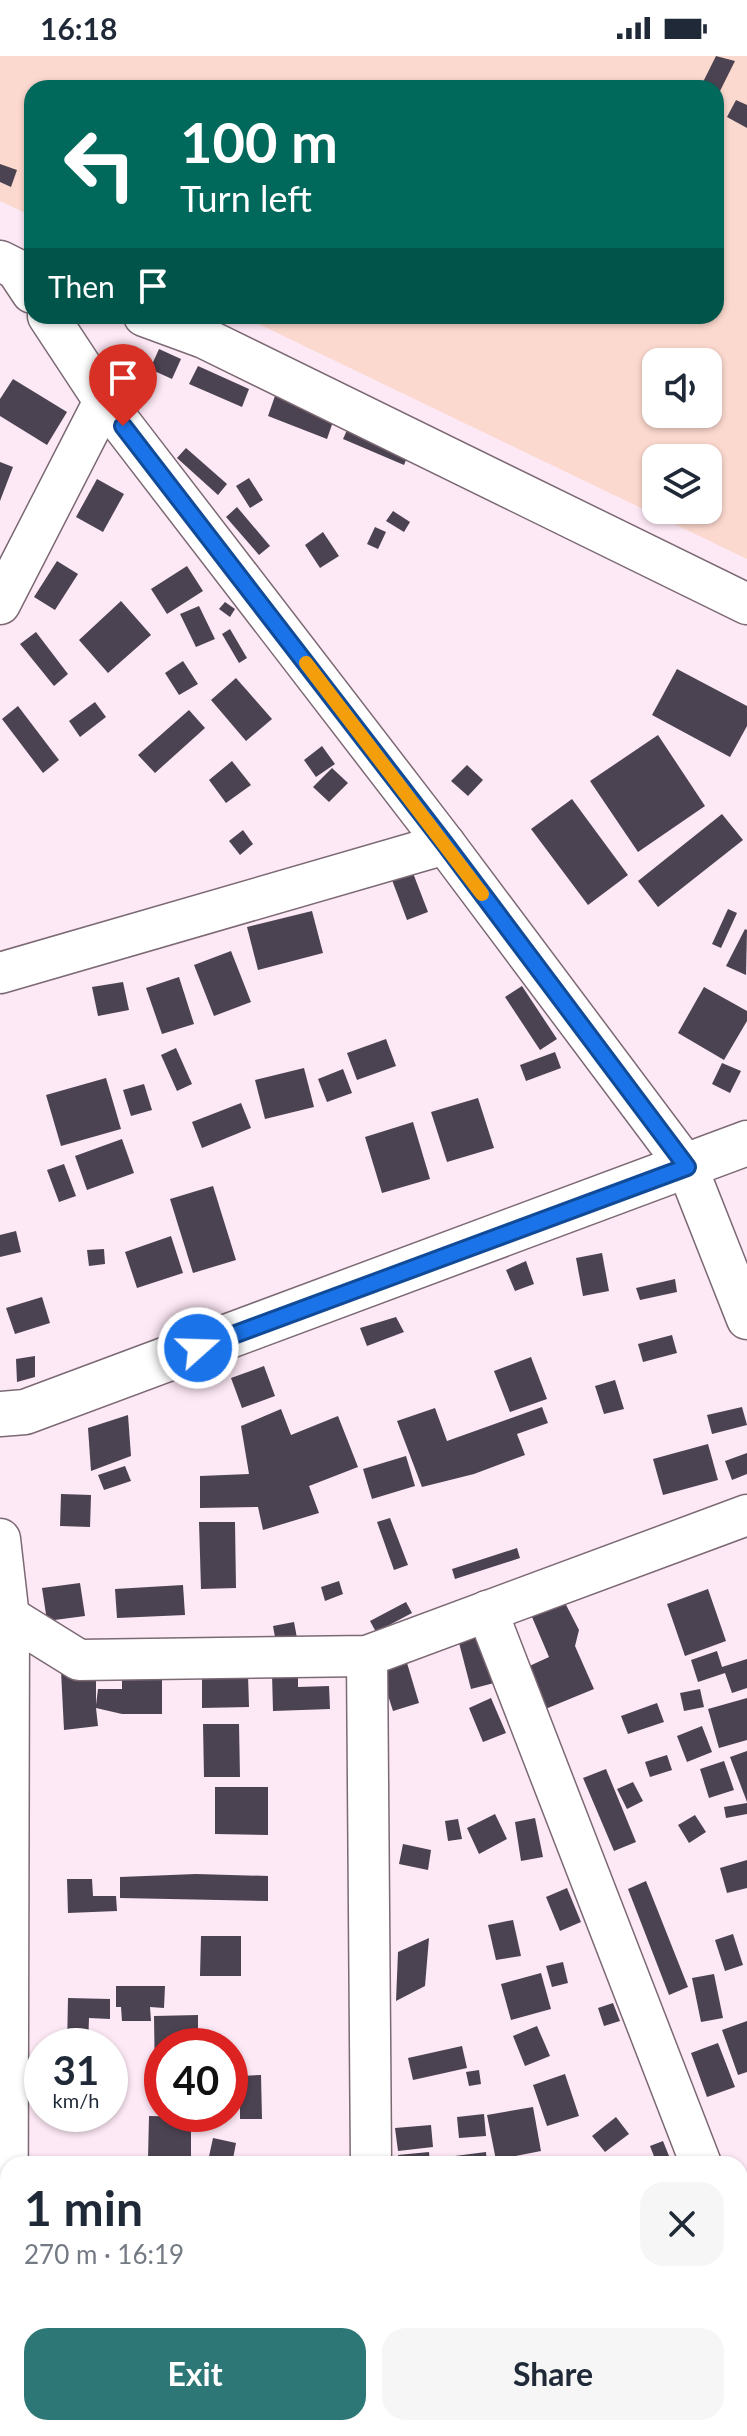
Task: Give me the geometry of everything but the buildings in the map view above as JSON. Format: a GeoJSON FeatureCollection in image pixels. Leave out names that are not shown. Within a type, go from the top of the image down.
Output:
{"type":"FeatureCollection","features":[{"type":"Feature","properties":{"kind":"street"},"geometry":{"type":"LineString","coordinates":[[53,324],[104,401],[445,844],[687,1167],[747,1319]]}},
{"type":"Feature","properties":{"kind":"street"},"geometry":{"type":"LineString","coordinates":[[166,324],[204,338],[747,604]]}},
{"type":"Feature","properties":{"kind":"street"},"geometry":{"type":"LineString","coordinates":[[0,604],[104,401]]}},
{"type":"Feature","properties":{"kind":"street"},"geometry":{"type":"LineString","coordinates":[[0,973],[445,844]]}},
{"type":"Feature","properties":{"kind":"street"},"geometry":{"type":"LineString","coordinates":[[0,1414],[25,1412],[747,1143]]}},
{"type":"Feature","properties":{"kind":"street"},"geometry":{"type":"LineString","coordinates":[[5,1614],[79,1660],[367,1656],[747,1515]]}},
{"type":"Feature","properties":{"kind":"street"},"geometry":{"type":"LineString","coordinates":[[0,1539],[5,1614],[6,2156]]}},
{"type":"Feature","properties":{"kind":"street"},"geometry":{"type":"LineString","coordinates":[[487,1611],[698,2156]]}},
{"type":"Feature","properties":{"kind":"street"},"geometry":{"type":"LineString","coordinates":[[367,1656],[371,2156]]}},
{"type":"Feature","properties":{"kind":"shaded area"},"geometry":{"type":"Polygon","coordinates":[[[0,56],[747,56],[747,559],[674,524],[722,524],[722,444],[642,444],[642,508],[259,324],[724,324],[724,80],[24,80],[24,212],[0,201],[0,56]]]}},
{"type":"Feature","properties":{"kind":"slow traffic"},"geometry":{"type":"LineString","coordinates":[[306,663],[482,894]]}},
{"type":"Feature","properties":{"kind":"route"},"geometry":{"type":"LineString","coordinates":[[123,426],[445,844],[687,1167],[198,1348]]}}]}
